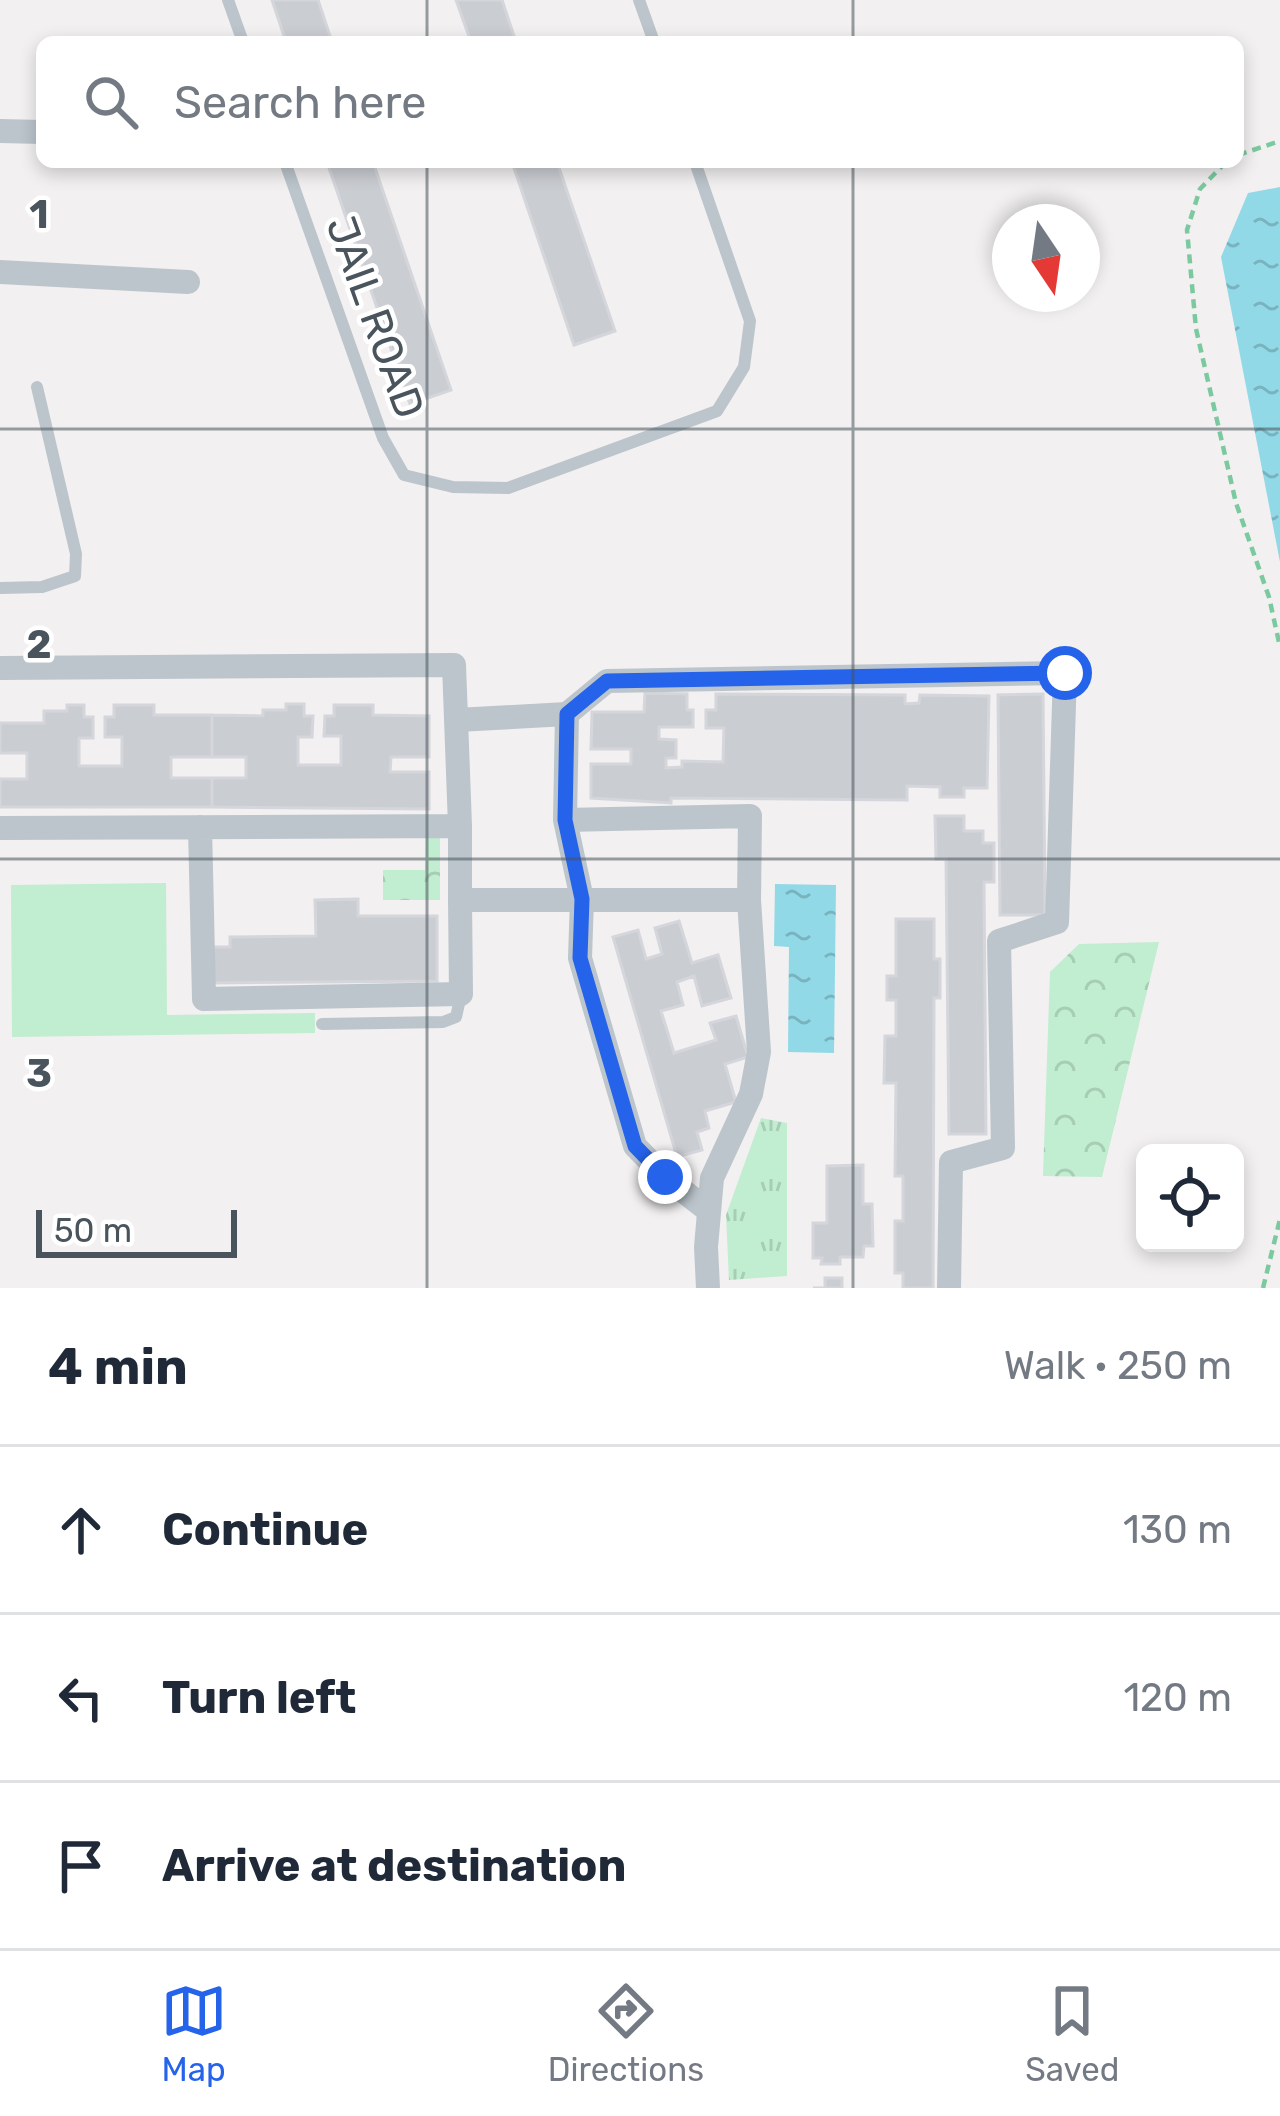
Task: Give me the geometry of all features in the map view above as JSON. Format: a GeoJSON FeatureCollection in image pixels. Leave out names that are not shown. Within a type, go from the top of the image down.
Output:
{"type":"FeatureCollection","features":[{"type":"Feature","properties":{"kind":"street"},"geometry":{"type":"LineString","coordinates":[[0,131],[36,132]]}},
{"type":"Feature","properties":{"kind":"street"},"geometry":{"type":"LineString","coordinates":[[0,272],[188,282]]}},
{"type":"Feature","properties":{"kind":"street"},"geometry":{"type":"LineString","coordinates":[[0,668],[454,664],[461,994],[204,999],[200,826]]}},
{"type":"Feature","properties":{"kind":"street"},"geometry":{"type":"LineString","coordinates":[[457,720],[567,714],[607,681],[1065,673],[1057,922],[999,940],[1003,1148],[951,1162],[949,1288]]}},
{"type":"Feature","properties":{"kind":"street"},"geometry":{"type":"LineString","coordinates":[[567,714],[565,820],[582,899],[580,958],[635,1146],[665,1177],[709,1210]]}},
{"type":"Feature","properties":{"kind":"street"},"geometry":{"type":"LineString","coordinates":[[565,820],[750,816],[749,900],[759,1052],[752,1094],[712,1178],[708,1288]]}},
{"type":"Feature","properties":{"kind":"street"},"geometry":{"type":"LineString","coordinates":[[0,828],[460,826]]}},
{"type":"Feature","properties":{"kind":"street"},"geometry":{"type":"LineString","coordinates":[[460,900],[749,900]]}},
{"type":"Feature","properties":{"kind":"lane"},"geometry":{"type":"LineString","coordinates":[[228,0],[241,36]]}},
{"type":"Feature","properties":{"kind":"lane"},"geometry":{"type":"LineString","coordinates":[[639,0],[652,36]]}},
{"type":"Feature","properties":{"kind":"lane","name":"JAIL ROAD"},"geometry":{"type":"LineString","coordinates":[[287,168],[383,438],[404,475],[453,487],[508,488],[717,411],[744,367],[750,321],[697,168]]}},
{"type":"Feature","properties":{"kind":"lane"},"geometry":{"type":"LineString","coordinates":[[0,588],[42,587],[75,576],[76,554],[37,387]]}},
{"type":"Feature","properties":{"kind":"lane"},"geometry":{"type":"LineString","coordinates":[[322,1024],[443,1022],[456,1017],[461,994]]}},
{"type":"Feature","properties":{"kind":"path"},"geometry":{"type":"LineString","coordinates":[[1244,153],[1280,141]]}},
{"type":"Feature","properties":{"kind":"path"},"geometry":{"type":"LineString","coordinates":[[1220,168],[1200,189],[1187,230],[1196,329],[1236,503],[1269,597],[1280,647]]}},
{"type":"Feature","properties":{"kind":"path"},"geometry":{"type":"LineString","coordinates":[[1263,1288],[1280,1219]]}},
{"type":"Feature","properties":{"kind":"green space"},"geometry":{"type":"Polygon","coordinates":[[[426,836],[440,836],[440,900],[383,900],[383,870],[425,870],[426,836]]]}},
{"type":"Feature","properties":{"kind":"green space"},"geometry":{"type":"Polygon","coordinates":[[[166,883],[167,1015],[315,1013],[315,1033],[12,1037],[11,885],[166,883]]]}},
{"type":"Feature","properties":{"kind":"green space"},"geometry":{"type":"Polygon","coordinates":[[[1159,942],[1102,1177],[1043,1176],[1050,972],[1079,944],[1159,942]]]}},
{"type":"Feature","properties":{"kind":"green space"},"geometry":{"type":"Polygon","coordinates":[[[761,1118],[787,1123],[787,1276],[729,1280],[726,1215],[761,1118]]]}},
{"type":"Feature","properties":{"kind":"water"},"geometry":{"type":"Polygon","coordinates":[[[1280,187],[1280,562],[1221,257],[1248,193],[1280,187]]]}},
{"type":"Feature","properties":{"kind":"water"},"geometry":{"type":"Polygon","coordinates":[[[775,884],[836,885],[834,1053],[788,1052],[789,947],[774,946],[775,884]]]}},
{"type":"Feature","properties":{"kind":"building"},"geometry":{"type":"Polygon","coordinates":[[[272,0],[318,0],[330,36],[284,36],[272,0]]]}},
{"type":"Feature","properties":{"kind":"building"},"geometry":{"type":"Polygon","coordinates":[[[456,0],[502,0],[514,36],[469,36],[456,0]]]}},
{"type":"Feature","properties":{"kind":"building"},"geometry":{"type":"Polygon","coordinates":[[[329,168],[375,168],[451,390],[410,404],[329,168]]]}},
{"type":"Feature","properties":{"kind":"building"},"geometry":{"type":"Polygon","coordinates":[[[514,168],[559,168],[615,331],[574,345],[514,168]]]}},
{"type":"Feature","properties":{"kind":"building"},"geometry":{"type":"Polygon","coordinates":[[[645,693],[687,694],[687,710],[693,710],[693,727],[659,727],[659,739],[676,740],[676,758],[666,758],[666,768],[682,767],[682,761],[723,762],[724,728],[706,728],[706,710],[716,710],[716,694],[905,695],[905,704],[919,703],[920,695],[989,696],[987,788],[964,788],[964,797],[940,797],[940,787],[907,786],[907,800],[671,798],[671,803],[591,798],[591,764],[631,764],[631,749],[591,749],[592,712],[644,712],[645,693]]]}},
{"type":"Feature","properties":{"kind":"building"},"geometry":{"type":"Polygon","coordinates":[[[1043,694],[1045,915],[1000,915],[998,695],[1043,694]]]}},
{"type":"Feature","properties":{"kind":"building"},"geometry":{"type":"Polygon","coordinates":[[[286,704],[304,704],[304,716],[313,716],[312,737],[298,737],[298,765],[341,765],[341,736],[324,736],[325,716],[334,716],[334,705],[373,705],[373,715],[429,716],[429,757],[391,757],[390,772],[429,772],[429,809],[212,807],[212,778],[246,778],[246,757],[212,757],[212,715],[263,716],[263,710],[286,710],[286,704]]]}},
{"type":"Feature","properties":{"kind":"building"},"geometry":{"type":"Polygon","coordinates":[[[67,705],[84,705],[84,717],[93,717],[93,738],[79,738],[79,766],[122,766],[122,737],[105,737],[105,717],[114,717],[114,705],[154,705],[154,715],[212,715],[212,757],[171,757],[171,778],[212,778],[212,807],[0,807],[0,779],[27,779],[27,753],[0,753],[0,723],[44,723],[44,711],[67,711],[67,705]]]}},
{"type":"Feature","properties":{"kind":"building"},"geometry":{"type":"Polygon","coordinates":[[[935,816],[964,816],[964,831],[983,831],[983,843],[994,843],[994,882],[984,882],[986,1134],[949,1134],[946,859],[936,859],[935,816]]]}},
{"type":"Feature","properties":{"kind":"building"},"geometry":{"type":"Polygon","coordinates":[[[358,899],[358,916],[437,916],[437,981],[210,983],[210,947],[230,947],[230,937],[316,936],[315,900],[358,899]]]}},
{"type":"Feature","properties":{"kind":"building"},"geometry":{"type":"Polygon","coordinates":[[[896,919],[934,919],[934,959],[940,959],[940,998],[934,998],[933,1288],[903,1288],[903,1273],[895,1273],[895,1221],[903,1221],[903,1176],[895,1176],[896,1083],[884,1083],[885,1036],[896,1036],[896,1000],[887,1000],[887,976],[896,976],[896,919]]]}},
{"type":"Feature","properties":{"kind":"building"},"geometry":{"type":"Polygon","coordinates":[[[679,921],[692,963],[718,955],[731,998],[702,1006],[694,976],[677,982],[683,1005],[661,1011],[674,1053],[716,1040],[710,1023],[736,1016],[748,1057],[725,1064],[736,1102],[705,1111],[709,1128],[697,1132],[702,1150],[677,1157],[613,937],[638,930],[646,959],[662,954],[655,928],[679,921]]]}},
{"type":"Feature","properties":{"kind":"building"},"geometry":{"type":"Polygon","coordinates":[[[863,1165],[863,1204],[872,1204],[873,1246],[864,1246],[863,1257],[840,1257],[840,1264],[821,1264],[822,1258],[813,1258],[813,1223],[827,1223],[827,1166],[863,1165]]]}},
{"type":"Feature","properties":{"kind":"building"},"geometry":{"type":"Polygon","coordinates":[[[825,1278],[842,1278],[842,1288],[825,1288],[825,1278]]]}},
{"type":"Feature","properties":{"kind":"route"},"geometry":{"type":"LineString","coordinates":[[665,1177],[635,1146],[580,958],[582,899],[565,820],[567,714],[607,681],[1065,673]]}}]}
